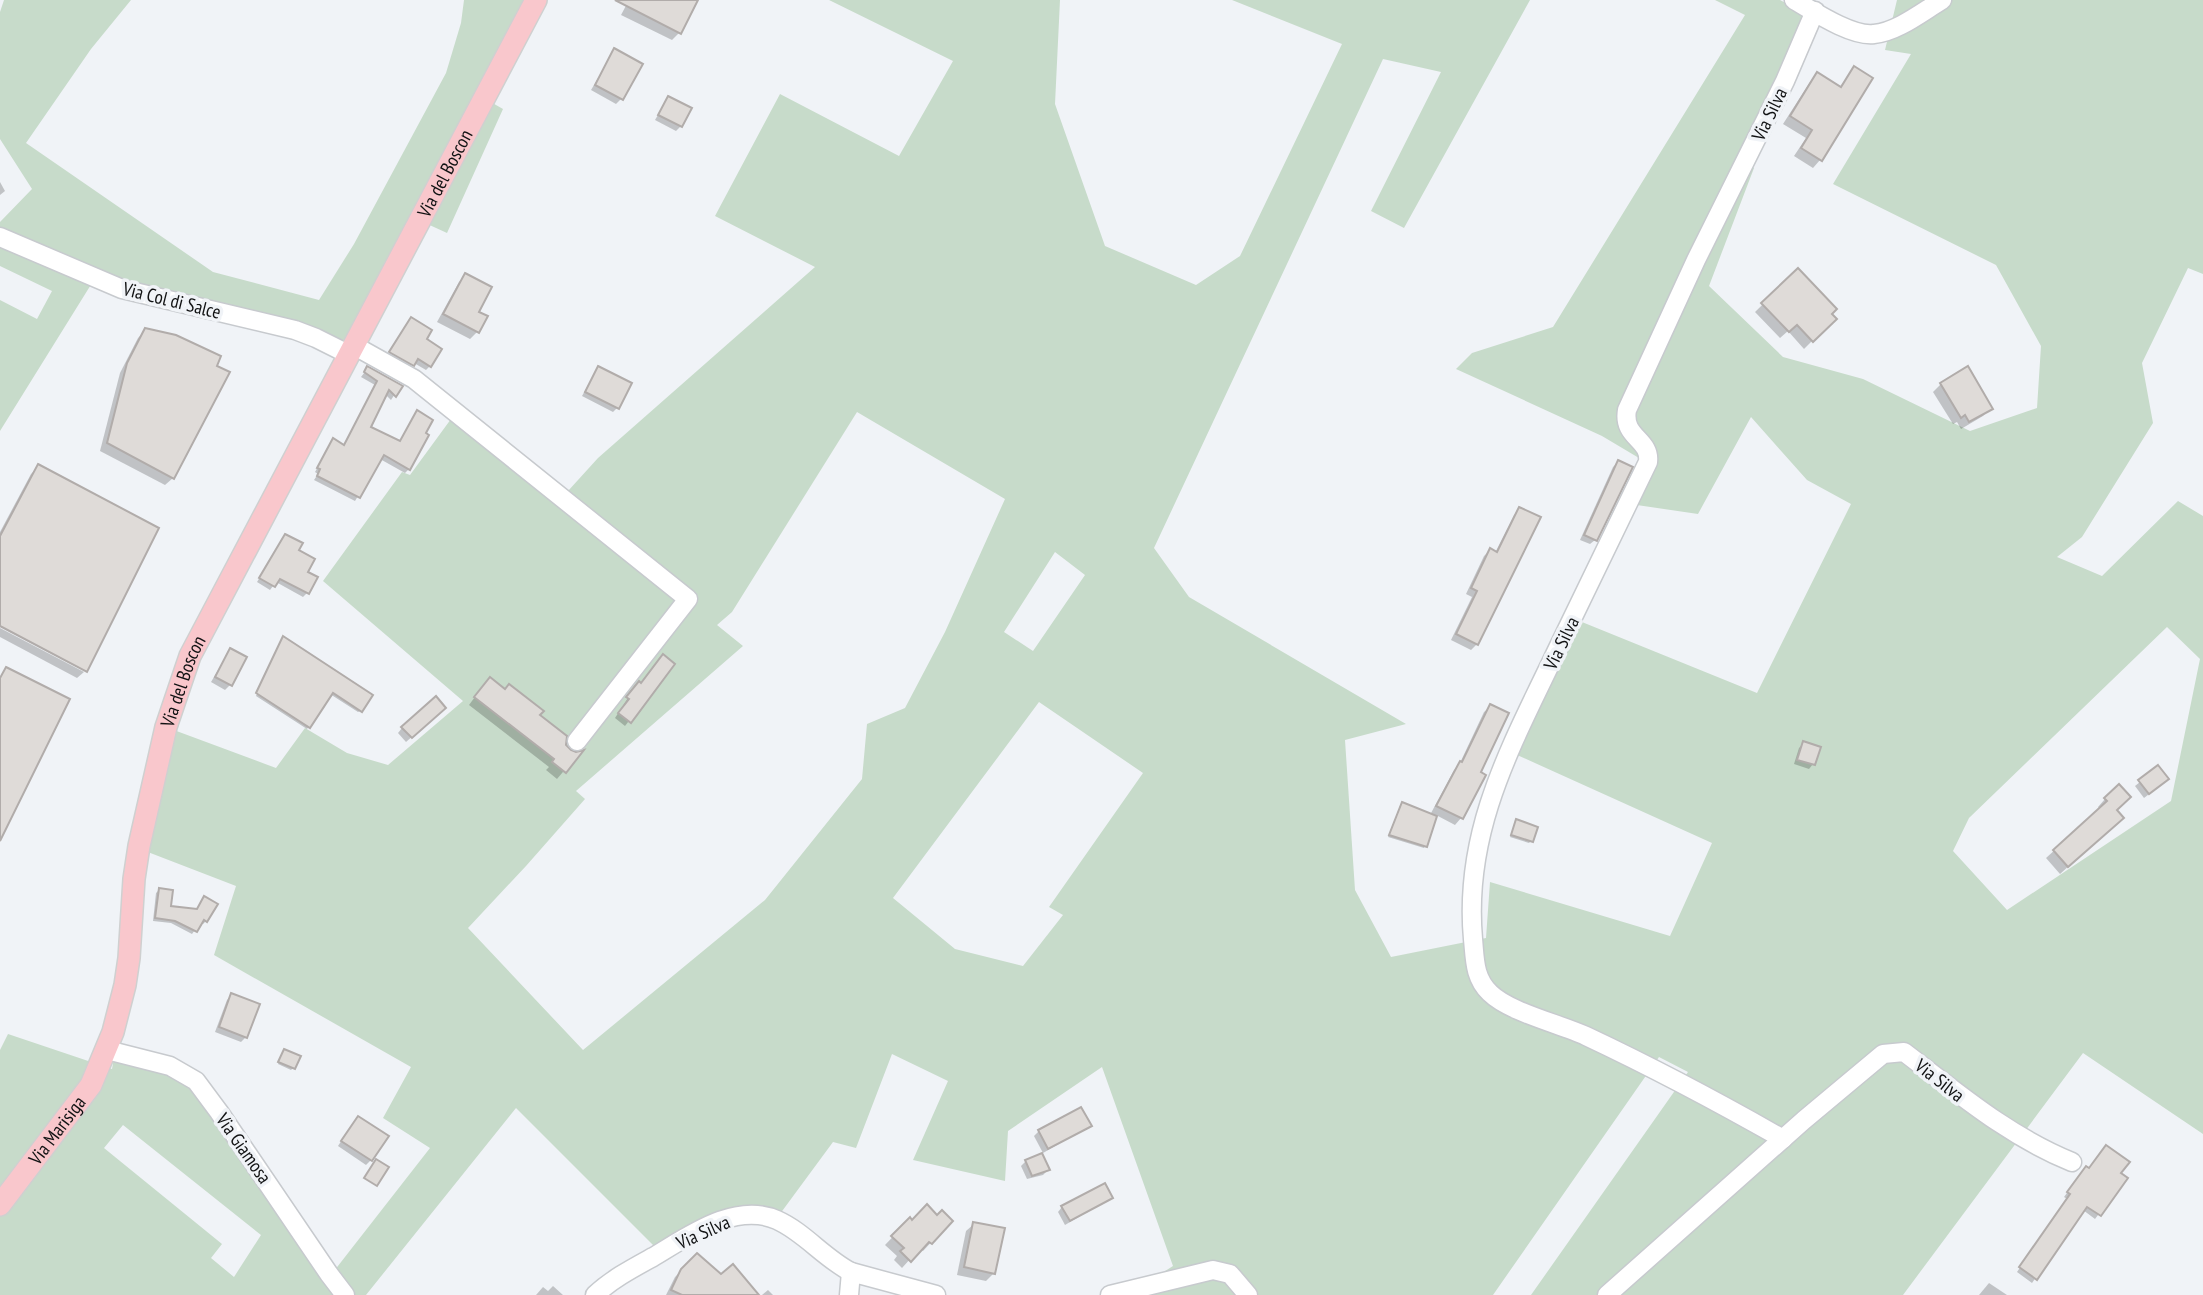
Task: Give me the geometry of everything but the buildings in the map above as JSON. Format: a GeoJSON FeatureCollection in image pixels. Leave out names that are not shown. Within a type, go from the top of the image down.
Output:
{"type":"FeatureCollection","features":[{"type":"Feature","properties":{"kind":"main road","name":"Via del Boscon"},"geometry":{"type":"LineString","coordinates":[[107,1050],[125,985],[134,879],[141,833],[166,727],[181,677],[205,625],[536,0]]}},
{"type":"Feature","properties":{"kind":"main road","name":"Via Marisiga"},"geometry":{"type":"LineString","coordinates":[[0,1205],[91,1085],[107,1050]]}},
{"type":"Feature","properties":{"kind":"street"},"geometry":{"type":"LineString","coordinates":[[1794,0],[1857,33],[1873,35],[1888,31],[1942,0]]}},
{"type":"Feature","properties":{"kind":"street","name":"Via Silva"},"geometry":{"type":"LineString","coordinates":[[1783,1139],[1680,1081],[1582,1034],[1504,1003],[1492,995],[1481,983],[1477,971],[1472,892],[1478,842],[1502,766],[1647,461],[1647,450],[1629,430],[1627,410],[1696,260],[1785,81],[1815,11]]}},
{"type":"Feature","properties":{"kind":"street","name":"Via Col di Salce"},"geometry":{"type":"LineString","coordinates":[[0,237],[122,289],[295,330],[350,349]]}},
{"type":"Feature","properties":{"kind":"street"},"geometry":{"type":"LineString","coordinates":[[350,349],[414,379],[688,599],[577,741]]}},
{"type":"Feature","properties":{"kind":"street","name":"Via Giamosa"},"geometry":{"type":"LineString","coordinates":[[107,1050],[170,1066],[196,1082],[345,1295]]}},
{"type":"Feature","properties":{"kind":"street","name":"Via Silva"},"geometry":{"type":"LineString","coordinates":[[1606,1295],[1883,1054],[1904,1052],[2002,1126],[2039,1148],[2072,1162]]}},
{"type":"Feature","properties":{"kind":"street","name":"Via Silva"},"geometry":{"type":"LineString","coordinates":[[595,1295],[621,1275],[692,1233],[722,1221],[748,1215],[775,1219],[851,1272],[936,1295]]}},
{"type":"Feature","properties":{"kind":"street"},"geometry":{"type":"LineString","coordinates":[[1110,1295],[1213,1270],[1230,1274],[1248,1295]]}},
{"type":"Feature","properties":{"kind":"street"},"geometry":{"type":"LineString","coordinates":[[849,1295],[851,1272]]}},
{"type":"Feature","properties":{"kind":"green space"},"geometry":{"type":"Polygon","coordinates":[[[4,0],[131,0],[91,49],[26,143],[213,272],[319,300],[354,244],[446,73],[461,23],[464,0],[545,0],[489,101],[503,109],[447,233],[423,222],[343,354],[92,283],[0,431],[0,300],[37,319],[52,291],[0,266],[0,222],[32,189],[0,139],[0,12],[4,0]]]}},
{"type":"Feature","properties":{"kind":"green space"},"geometry":{"type":"Polygon","coordinates":[[[829,0],[1060,0],[1055,104],[1105,246],[1196,285],[1240,256],[1342,44],[1232,0],[1530,0],[1404,228],[1371,211],[1441,72],[1383,59],[1154,548],[1189,597],[1406,724],[1345,740],[1355,890],[1391,957],[1486,938],[1490,882],[1670,936],[1712,843],[1515,754],[1577,620],[1757,693],[1851,504],[1807,480],[1751,417],[1698,514],[1630,504],[1644,461],[1602,436],[1456,369],[1472,353],[1553,327],[1745,15],[1715,0],[1780,0],[1808,15],[1740,156],[1754,168],[1709,286],[1783,357],[1863,379],[1970,431],[2037,408],[2041,346],[1996,265],[1833,184],[1911,54],[1885,50],[1897,0],[2203,0],[2203,274],[2188,268],[2142,363],[2153,423],[2082,537],[2057,557],[2102,576],[2178,501],[2203,516],[2203,1134],[2083,1053],[1903,1295],[1531,1295],[1688,1072],[1659,1057],[1493,1295],[1149,1295],[1151,1280],[1173,1266],[1102,1067],[1008,1131],[1005,1181],[913,1160],[948,1081],[892,1054],[856,1148],[833,1142],[777,1218],[756,1212],[662,1254],[516,1108],[366,1295],[0,1295],[0,1050],[8,1034],[112,1069],[114,1058],[171,1072],[197,1091],[327,1280],[430,1148],[383,1118],[411,1067],[214,955],[236,886],[140,849],[163,726],[276,768],[305,728],[347,753],[388,765],[463,701],[323,581],[402,472],[410,475],[451,419],[558,502],[598,458],[815,267],[715,216],[780,94],[899,156],[953,61],[829,0]],[[857,412],[732,612],[717,625],[743,646],[576,791],[585,799],[468,928],[583,1050],[765,900],[862,779],[867,724],[905,708],[945,632],[1005,499],[857,412]],[[1055,552],[1004,632],[1033,651],[1085,575],[1055,552]],[[2167,627],[1969,818],[1953,851],[2007,910],[2171,801],[2200,659],[2167,627]],[[1039,702],[893,898],[955,949],[1023,966],[1063,915],[1049,907],[1143,773],[1039,702]],[[123,1125],[104,1148],[222,1244],[211,1258],[234,1277],[261,1235],[123,1125]]]}}]}
